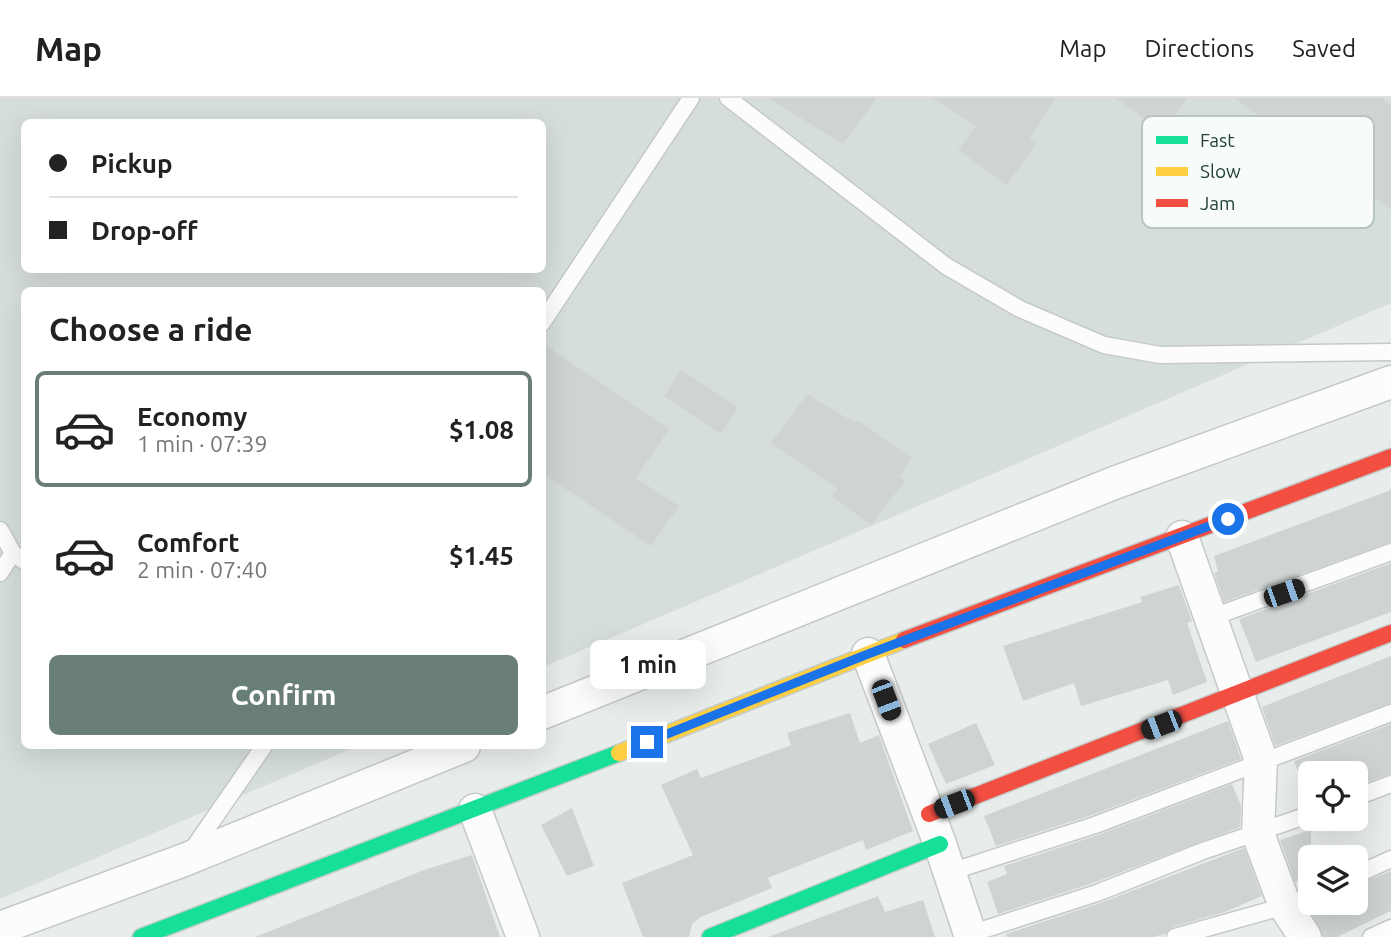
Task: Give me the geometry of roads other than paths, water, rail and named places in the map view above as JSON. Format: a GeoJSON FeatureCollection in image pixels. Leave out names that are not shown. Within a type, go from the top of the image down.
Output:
{"type":"FeatureCollection","features":[{"type":"Feature","properties":{"kind":"street"},"geometry":{"type":"LineString","coordinates":[[546,711],[1114,483],[1391,382]]}},
{"type":"Feature","properties":{"kind":"street"},"geometry":{"type":"LineString","coordinates":[[141,937],[475,810],[868,654],[1391,457]]}},
{"type":"Feature","properties":{"kind":"street"},"geometry":{"type":"LineString","coordinates":[[1182,537],[1261,760],[1258,834],[1298,900]]}},
{"type":"Feature","properties":{"kind":"street"},"geometry":{"type":"LineString","coordinates":[[929,814],[1391,633]]}},
{"type":"Feature","properties":{"kind":"street"},"geometry":{"type":"LineString","coordinates":[[868,654],[929,814],[971,936]]}},
{"type":"Feature","properties":{"kind":"street"},"geometry":{"type":"LineString","coordinates":[[0,928],[184,860],[457,749]]}},
{"type":"Feature","properties":{"kind":"street"},"geometry":{"type":"LineString","coordinates":[[475,810],[523,937]]}},
{"type":"Feature","properties":{"kind":"street"},"geometry":{"type":"LineString","coordinates":[[710,937],[945,858]]}},
{"type":"Feature","properties":{"kind":"street"},"geometry":{"type":"LineString","coordinates":[[1301,915],[1305,937]]}},
{"type":"Feature","properties":{"kind":"lane"},"geometry":{"type":"LineString","coordinates":[[546,317],[691,98]]}},
{"type":"Feature","properties":{"kind":"lane"},"geometry":{"type":"LineString","coordinates":[[729,98],[946,266],[1020,309],[1104,345],[1160,355],[1391,352]]}},
{"type":"Feature","properties":{"kind":"lane"},"geometry":{"type":"LineString","coordinates":[[0,530],[19,557],[0,573]]}},
{"type":"Feature","properties":{"kind":"lane"},"geometry":{"type":"LineString","coordinates":[[1210,618],[1391,552]]}},
{"type":"Feature","properties":{"kind":"lane"},"geometry":{"type":"LineString","coordinates":[[945,858],[1095,825],[1391,713]]}},
{"type":"Feature","properties":{"kind":"lane"},"geometry":{"type":"LineString","coordinates":[[184,860],[262,749]]}},
{"type":"Feature","properties":{"kind":"lane"},"geometry":{"type":"LineString","coordinates":[[1368,793],[1391,784]]}},
{"type":"Feature","properties":{"kind":"lane"},"geometry":{"type":"LineString","coordinates":[[971,936],[1298,819]]}},
{"type":"Feature","properties":{"kind":"lane"},"geometry":{"type":"LineString","coordinates":[[1368,870],[1391,859]]}},
{"type":"Feature","properties":{"kind":"lane"},"geometry":{"type":"LineString","coordinates":[[1175,937],[1298,900]]}},
{"type":"Feature","properties":{"kind":"lane"},"geometry":{"type":"LineString","coordinates":[[1371,937],[1391,928]]}}]}
